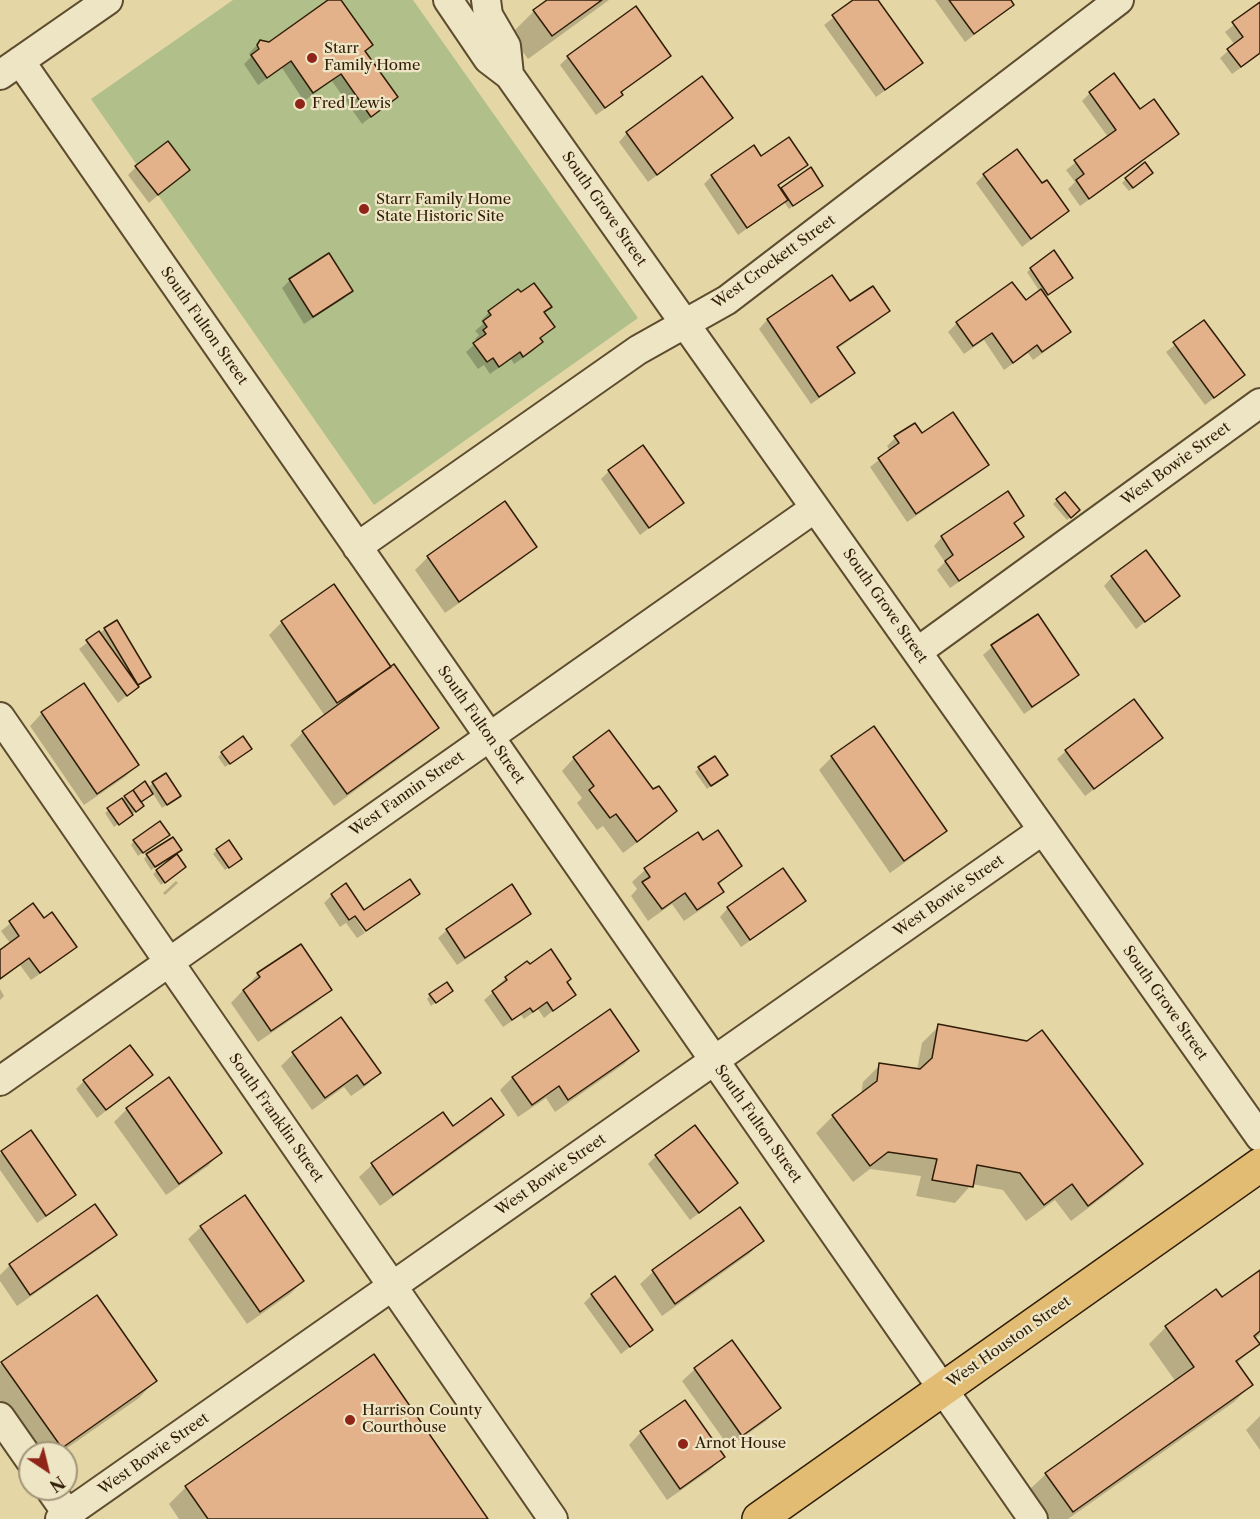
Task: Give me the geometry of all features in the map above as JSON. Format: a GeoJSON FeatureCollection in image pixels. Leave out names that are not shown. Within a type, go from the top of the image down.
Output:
{"type":"FeatureCollection","features":[{"type":"Feature","properties":{"kind":"main road","name":"West Houston Street"},"geometry":{"type":"LineString","coordinates":[[759,1519],[1260,1165]]}},
{"type":"Feature","properties":{"kind":"street"},"geometry":{"type":"LineString","coordinates":[[10,68],[108,0]]}},
{"type":"Feature","properties":{"kind":"street","name":"South Grove Street"},"geometry":{"type":"LineString","coordinates":[[448,0],[488,59],[509,75],[1260,1137]]}},
{"type":"Feature","properties":{"kind":"street","name":"South Grove Street"},"geometry":{"type":"LineString","coordinates":[[486,0],[488,15],[506,46],[509,75]]}},
{"type":"Feature","properties":{"kind":"street","name":"West Crockett Street"},"geometry":{"type":"LineString","coordinates":[[357,548],[638,350],[727,300],[1119,0]]}},
{"type":"Feature","properties":{"kind":"street","name":"South Fulton Street"},"geometry":{"type":"LineString","coordinates":[[10,68],[357,548],[1033,1519]]}},
{"type":"Feature","properties":{"kind":"street","name":"West Bowie Street"},"geometry":{"type":"LineString","coordinates":[[917,652],[1260,403]]}},
{"type":"Feature","properties":{"kind":"street","name":"West Fannin Street"},"geometry":{"type":"LineString","coordinates":[[0,1080],[815,508]]}},
{"type":"Feature","properties":{"kind":"street","name":"South Franklin Street"},"geometry":{"type":"LineString","coordinates":[[0,717],[553,1519]]}},
{"type":"Feature","properties":{"kind":"street","name":"West Bowie Street"},"geometry":{"type":"LineString","coordinates":[[66,1517],[1043,830]]}},
{"type":"Feature","properties":{"kind":"street"},"geometry":{"type":"LineString","coordinates":[[0,1417],[18,1443]]}},
{"type":"Feature","properties":{"kind":"street"},"geometry":{"type":"LineString","coordinates":[[57,1501],[66,1517]]}},
{"type":"Feature","properties":{"kind":"green space","name":"Starr Family Home State Historic Site"},"geometry":{"type":"Polygon","coordinates":[[[233,0],[413,0],[638,318],[374,505],[91,99],[233,0]]]}},
{"type":"Feature","properties":{"kind":"building","name":"Starr Family Home"},"geometry":{"type":"Polygon","coordinates":[[[328,0],[341,0],[373,45],[365,51],[398,97],[371,117],[341,74],[313,93],[291,61],[267,78],[251,55],[259,49],[257,45],[260,40],[269,42],[328,0]]]}},
{"type":"Feature","properties":{"kind":"building"},"geometry":{"type":"Polygon","coordinates":[[[547,0],[602,0],[552,36],[533,10],[547,0]]]}},
{"type":"Feature","properties":{"kind":"building"},"geometry":{"type":"Polygon","coordinates":[[[853,0],[878,0],[923,63],[885,90],[832,15],[853,0]]]}},
{"type":"Feature","properties":{"kind":"building"},"geometry":{"type":"Polygon","coordinates":[[[949,0],[1011,0],[1014,5],[974,34],[949,0]]]}},
{"type":"Feature","properties":{"kind":"building"},"geometry":{"type":"Polygon","coordinates":[[[1260,2],[1260,53],[1241,67],[1227,49],[1243,37],[1232,22],[1260,2]]]}},
{"type":"Feature","properties":{"kind":"building"},"geometry":{"type":"Polygon","coordinates":[[[636,6],[671,56],[621,92],[623,95],[605,108],[567,56],[636,6]]]}},
{"type":"Feature","properties":{"kind":"building"},"geometry":{"type":"Polygon","coordinates":[[[1114,73],[1140,109],[1154,99],[1179,134],[1089,199],[1076,180],[1084,174],[1074,160],[1116,130],[1089,92],[1114,73]]]}},
{"type":"Feature","properties":{"kind":"building"},"geometry":{"type":"Polygon","coordinates":[[[702,76],[733,118],[657,175],[626,132],[702,76]]]}},
{"type":"Feature","properties":{"kind":"building"},"geometry":{"type":"Polygon","coordinates":[[[789,137],[808,165],[778,185],[788,200],[747,228],[711,175],[754,145],[761,156],[789,137]]]}},
{"type":"Feature","properties":{"kind":"building"},"geometry":{"type":"Polygon","coordinates":[[[168,141],[190,170],[158,195],[135,166],[168,141]]]}},
{"type":"Feature","properties":{"kind":"building"},"geometry":{"type":"Polygon","coordinates":[[[1017,149],[1042,183],[1047,180],[1069,211],[1031,239],[983,174],[1017,149]]]}},
{"type":"Feature","properties":{"kind":"building"},"geometry":{"type":"Polygon","coordinates":[[[1145,162],[1153,173],[1133,188],[1125,178],[1145,162]]]}},
{"type":"Feature","properties":{"kind":"building"},"geometry":{"type":"Polygon","coordinates":[[[811,167],[823,186],[793,206],[781,188],[811,167]]]}},
{"type":"Feature","properties":{"kind":"building"},"geometry":{"type":"Polygon","coordinates":[[[1054,250],[1073,278],[1048,295],[1030,268],[1054,250]]]}},
{"type":"Feature","properties":{"kind":"building"},"geometry":{"type":"Polygon","coordinates":[[[329,253],[353,291],[313,317],[289,279],[329,253]]]}},
{"type":"Feature","properties":{"kind":"building"},"geometry":{"type":"Polygon","coordinates":[[[832,275],[850,301],[873,286],[890,311],[837,347],[855,373],[819,397],[767,319],[832,275]]]}},
{"type":"Feature","properties":{"kind":"building"},"geometry":{"type":"Polygon","coordinates":[[[1012,282],[1026,300],[1041,289],[1071,332],[1042,352],[1037,345],[1013,363],[992,333],[973,346],[956,322],[1012,282]]]}},
{"type":"Feature","properties":{"kind":"building"},"geometry":{"type":"Polygon","coordinates":[[[534,283],[552,307],[544,312],[555,327],[540,338],[543,342],[523,357],[520,352],[499,367],[493,358],[487,362],[473,343],[486,334],[483,330],[487,327],[483,321],[491,315],[488,311],[518,289],[521,292],[534,283]]]}},
{"type":"Feature","properties":{"kind":"building"},"geometry":{"type":"Polygon","coordinates":[[[1204,320],[1245,375],[1214,398],[1173,342],[1204,320]]]}},
{"type":"Feature","properties":{"kind":"building"},"geometry":{"type":"Polygon","coordinates":[[[953,412],[989,465],[916,514],[878,458],[899,443],[894,436],[915,423],[922,433],[953,412]]]}},
{"type":"Feature","properties":{"kind":"building"},"geometry":{"type":"Polygon","coordinates":[[[643,445],[684,503],[649,528],[608,470],[643,445]]]}},
{"type":"Feature","properties":{"kind":"building"},"geometry":{"type":"Polygon","coordinates":[[[1008,491],[1024,516],[1014,523],[1024,537],[959,581],[945,561],[953,555],[941,536],[1008,491]]]}},
{"type":"Feature","properties":{"kind":"building"},"geometry":{"type":"Polygon","coordinates":[[[1065,492],[1080,510],[1071,518],[1056,499],[1065,492]]]}},
{"type":"Feature","properties":{"kind":"building"},"geometry":{"type":"Polygon","coordinates":[[[505,501],[537,547],[459,602],[427,556],[505,501]]]}},
{"type":"Feature","properties":{"kind":"building"},"geometry":{"type":"Polygon","coordinates":[[[1146,550],[1180,596],[1145,622],[1111,576],[1146,550]]]}},
{"type":"Feature","properties":{"kind":"building"},"geometry":{"type":"Polygon","coordinates":[[[334,584],[391,667],[337,703],[281,621],[334,584]]]}},
{"type":"Feature","properties":{"kind":"building"},"geometry":{"type":"Polygon","coordinates":[[[1038,614],[1079,675],[1032,707],[991,645],[1038,614]]]}},
{"type":"Feature","properties":{"kind":"building"},"geometry":{"type":"Polygon","coordinates":[[[117,620],[151,677],[138,685],[104,628],[117,620]]]}},
{"type":"Feature","properties":{"kind":"building"},"geometry":{"type":"Polygon","coordinates":[[[99,631],[139,687],[127,696],[86,640],[99,631]]]}},
{"type":"Feature","properties":{"kind":"building"},"geometry":{"type":"Polygon","coordinates":[[[394,664],[439,728],[347,794],[302,731],[394,664]]]}},
{"type":"Feature","properties":{"kind":"building"},"geometry":{"type":"Polygon","coordinates":[[[84,683],[139,765],[97,794],[41,712],[84,683]]]}},
{"type":"Feature","properties":{"kind":"building"},"geometry":{"type":"Polygon","coordinates":[[[1134,699],[1163,738],[1094,789],[1065,750],[1134,699]]]}},
{"type":"Feature","properties":{"kind":"building"},"geometry":{"type":"Polygon","coordinates":[[[874,726],[947,831],[904,861],[831,756],[874,726]]]}},
{"type":"Feature","properties":{"kind":"building"},"geometry":{"type":"Polygon","coordinates":[[[609,730],[653,789],[659,786],[677,811],[637,842],[616,814],[610,818],[589,790],[594,786],[573,757],[609,730]]]}},
{"type":"Feature","properties":{"kind":"building"},"geometry":{"type":"Polygon","coordinates":[[[243,736],[252,749],[230,764],[221,752],[243,736]]]}},
{"type":"Feature","properties":{"kind":"building"},"geometry":{"type":"Polygon","coordinates":[[[715,756],[728,775],[711,786],[698,767],[715,756]]]}},
{"type":"Feature","properties":{"kind":"building"},"geometry":{"type":"Polygon","coordinates":[[[166,773],[181,796],[167,805],[152,782],[166,773]]]}},
{"type":"Feature","properties":{"kind":"building"},"geometry":{"type":"Polygon","coordinates":[[[145,781],[153,794],[141,802],[133,790],[145,781]]]}},
{"type":"Feature","properties":{"kind":"building"},"geometry":{"type":"Polygon","coordinates":[[[133,790],[144,806],[136,812],[124,796],[133,790]]]}},
{"type":"Feature","properties":{"kind":"building"},"geometry":{"type":"Polygon","coordinates":[[[122,798],[133,815],[119,825],[107,808],[122,798]]]}},
{"type":"Feature","properties":{"kind":"building"},"geometry":{"type":"Polygon","coordinates":[[[160,821],[170,835],[143,853],[133,840],[160,821]]]}},
{"type":"Feature","properties":{"kind":"building"},"geometry":{"type":"Polygon","coordinates":[[[718,830],[742,866],[718,883],[724,892],[697,910],[685,893],[662,909],[642,882],[650,877],[644,868],[698,832],[703,840],[718,830]]]}},
{"type":"Feature","properties":{"kind":"building"},"geometry":{"type":"Polygon","coordinates":[[[173,837],[182,850],[155,867],[146,854],[173,837]]]}},
{"type":"Feature","properties":{"kind":"building"},"geometry":{"type":"Polygon","coordinates":[[[229,840],[242,859],[229,868],[216,849],[229,840]]]}},
{"type":"Feature","properties":{"kind":"building"},"geometry":{"type":"Polygon","coordinates":[[[177,854],[186,867],[165,883],[156,870],[177,854]]]}},
{"type":"Feature","properties":{"kind":"building"},"geometry":{"type":"Polygon","coordinates":[[[783,868],[806,901],[750,940],[727,907],[783,868]]]}},
{"type":"Feature","properties":{"kind":"building"},"geometry":{"type":"Polygon","coordinates":[[[410,879],[420,894],[366,931],[355,916],[349,920],[331,894],[346,883],[364,910],[410,879]]]}},
{"type":"Feature","properties":{"kind":"building"},"geometry":{"type":"Polygon","coordinates":[[[512,884],[531,914],[465,958],[446,929],[512,884]]]}},
{"type":"Feature","properties":{"kind":"building"},"geometry":{"type":"Polygon","coordinates":[[[33,903],[44,918],[52,912],[77,947],[40,973],[29,958],[0,979],[0,950],[19,936],[9,921],[33,903]]]}},
{"type":"Feature","properties":{"kind":"building"},"geometry":{"type":"Polygon","coordinates":[[[301,944],[332,990],[271,1031],[243,990],[260,977],[257,973],[301,944]]]}},
{"type":"Feature","properties":{"kind":"building"},"geometry":{"type":"Polygon","coordinates":[[[551,949],[571,979],[567,982],[576,995],[553,1011],[547,1002],[533,1012],[530,1008],[512,1020],[492,991],[507,980],[505,977],[527,961],[530,964],[551,949]]]}},
{"type":"Feature","properties":{"kind":"building"},"geometry":{"type":"Polygon","coordinates":[[[447,982],[453,991],[436,1003],[429,994],[447,982]]]}},
{"type":"Feature","properties":{"kind":"building"},"geometry":{"type":"Polygon","coordinates":[[[610,1009],[639,1051],[568,1100],[559,1086],[532,1105],[512,1077],[610,1009]]]}},
{"type":"Feature","properties":{"kind":"building"},"geometry":{"type":"Polygon","coordinates":[[[341,1017],[381,1073],[364,1085],[357,1075],[325,1098],[292,1052],[341,1017]]]}},
{"type":"Feature","properties":{"kind":"building"},"geometry":{"type":"Polygon","coordinates":[[[938,1024],[1027,1041],[1042,1030],[1143,1164],[1088,1206],[1072,1184],[1044,1205],[1020,1173],[977,1165],[973,1187],[932,1180],[937,1159],[888,1152],[870,1166],[832,1115],[877,1081],[879,1063],[920,1069],[932,1058],[938,1024]]]}},
{"type":"Feature","properties":{"kind":"building"},"geometry":{"type":"Polygon","coordinates":[[[130,1045],[153,1075],[106,1110],[83,1080],[130,1045]]]}},
{"type":"Feature","properties":{"kind":"building"},"geometry":{"type":"Polygon","coordinates":[[[169,1077],[222,1153],[179,1184],[126,1108],[169,1077]]]}},
{"type":"Feature","properties":{"kind":"building"},"geometry":{"type":"Polygon","coordinates":[[[491,1098],[504,1115],[393,1195],[371,1163],[443,1112],[453,1126],[491,1098]]]}},
{"type":"Feature","properties":{"kind":"building"},"geometry":{"type":"Polygon","coordinates":[[[695,1125],[738,1183],[699,1213],[655,1155],[695,1125]]]}},
{"type":"Feature","properties":{"kind":"building"},"geometry":{"type":"Polygon","coordinates":[[[31,1130],[76,1195],[46,1216],[1,1151],[31,1130]]]}},
{"type":"Feature","properties":{"kind":"building"},"geometry":{"type":"Polygon","coordinates":[[[245,1195],[304,1281],[260,1312],[200,1226],[245,1195]]]}},
{"type":"Feature","properties":{"kind":"building"},"geometry":{"type":"Polygon","coordinates":[[[95,1204],[117,1235],[30,1295],[9,1264],[95,1204]]]}},
{"type":"Feature","properties":{"kind":"building"},"geometry":{"type":"Polygon","coordinates":[[[740,1207],[764,1241],[675,1304],[652,1270],[740,1207]]]}},
{"type":"Feature","properties":{"kind":"building"},"geometry":{"type":"Polygon","coordinates":[[[1260,1270],[1260,1331],[1254,1336],[1260,1344],[1236,1361],[1253,1385],[1073,1512],[1045,1473],[1194,1367],[1165,1326],[1216,1289],[1222,1297],[1260,1270]]]}},
{"type":"Feature","properties":{"kind":"building"},"geometry":{"type":"Polygon","coordinates":[[[615,1276],[653,1330],[630,1347],[591,1294],[615,1276]]]}},
{"type":"Feature","properties":{"kind":"building"},"geometry":{"type":"Polygon","coordinates":[[[97,1295],[157,1381],[72,1441],[57,1441],[1,1362],[97,1295]]]}},
{"type":"Feature","properties":{"kind":"building"},"geometry":{"type":"Polygon","coordinates":[[[732,1340],[781,1408],[742,1436],[694,1368],[732,1340]]]}},
{"type":"Feature","properties":{"kind":"building","name":"Harrison County Courthouse"},"geometry":{"type":"Polygon","coordinates":[[[374,1354],[488,1519],[208,1519],[185,1486],[374,1354]]]}},
{"type":"Feature","properties":{"kind":"building","name":"Arnot House"},"geometry":{"type":"Polygon","coordinates":[[[685,1400],[725,1457],[680,1489],[640,1431],[685,1400]]]}},
{"type":"Feature","properties":{"kind":"place","name":"Starr Family Home"},"geometry":{"type":"Point","coordinates":[312,58]}},
{"type":"Feature","properties":{"kind":"place","name":"Fred Lewis"},"geometry":{"type":"Point","coordinates":[300,104]}},
{"type":"Feature","properties":{"kind":"place","name":"Starr Family Home State Historic Site"},"geometry":{"type":"Point","coordinates":[364,209]}},
{"type":"Feature","properties":{"kind":"place","name":"Harrison County Courthouse"},"geometry":{"type":"Point","coordinates":[350,1420]}},
{"type":"Feature","properties":{"kind":"place","name":"Arnot House"},"geometry":{"type":"Point","coordinates":[683,1444]}}]}
